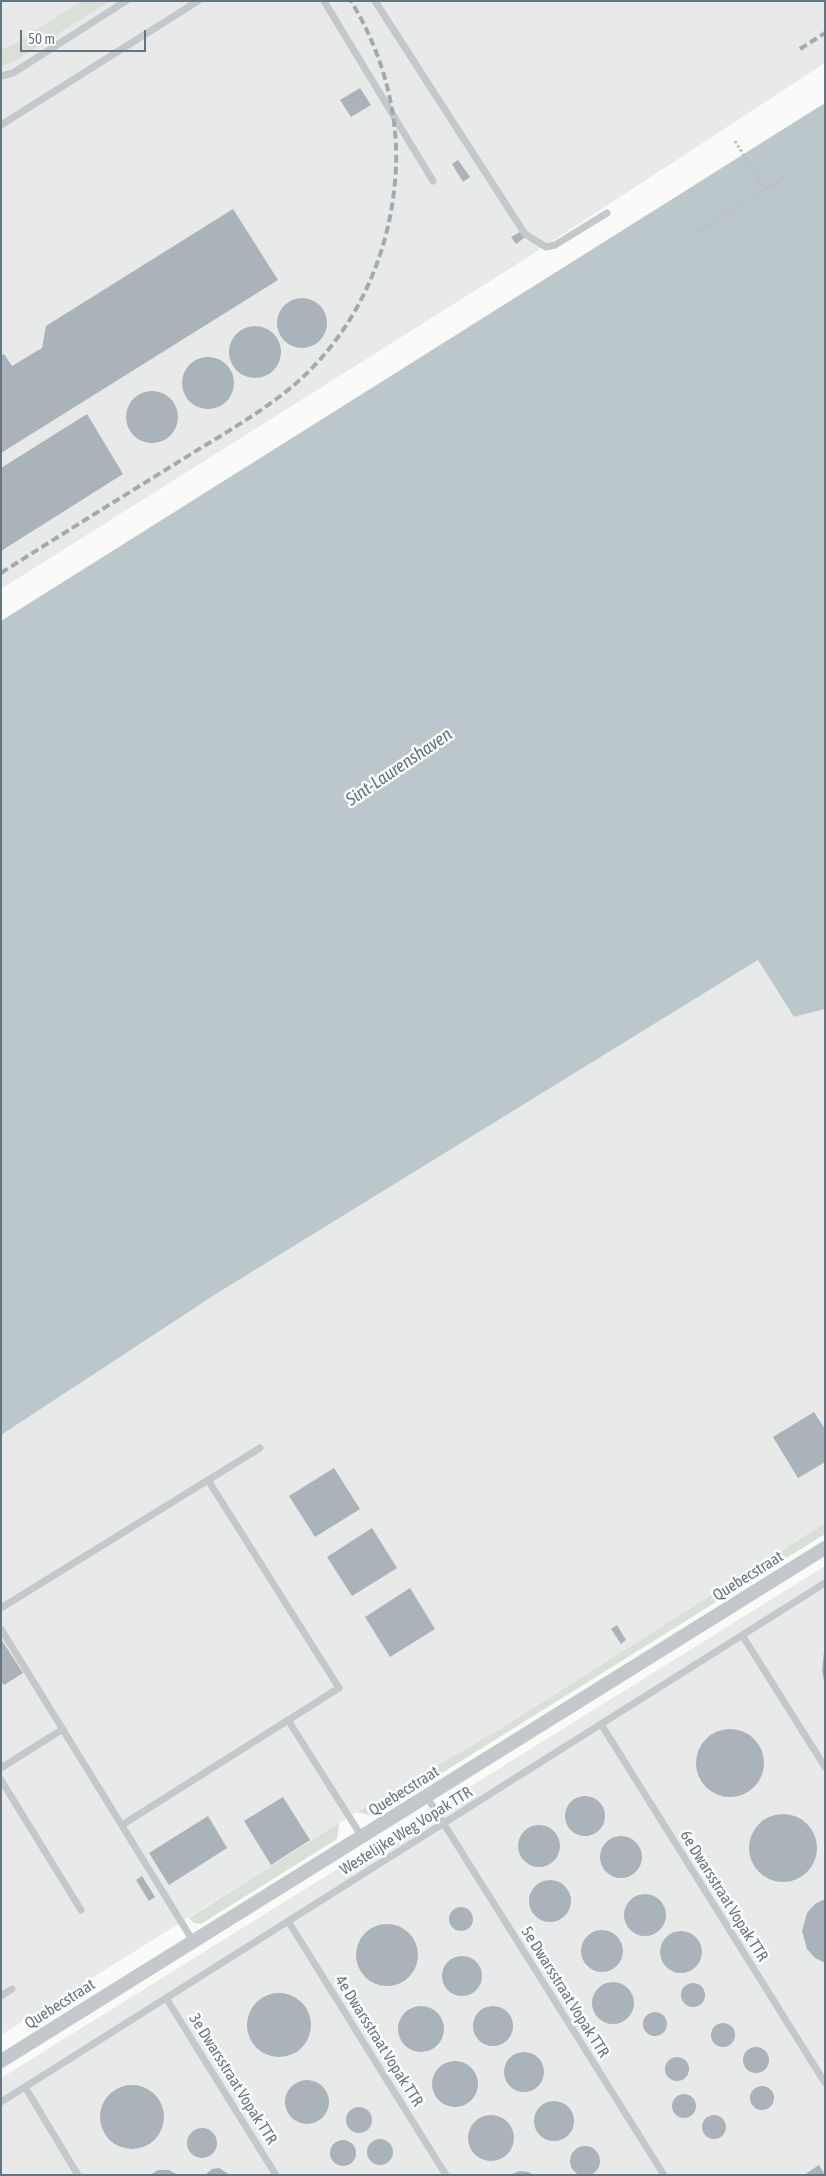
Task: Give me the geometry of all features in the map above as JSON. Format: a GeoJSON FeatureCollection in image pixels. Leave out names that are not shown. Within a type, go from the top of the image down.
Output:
{"type":"FeatureCollection","features":[{"type":"Feature","properties":{"kind":"street","name":"Quebecstraat"},"geometry":{"type":"LineString","coordinates":[[1,2061],[428,1797],[825,1548]]}},
{"type":"Feature","properties":{"kind":"lane"},"geometry":{"type":"LineString","coordinates":[[1,76],[13,72],[126,1]]}},
{"type":"Feature","properties":{"kind":"lane"},"geometry":{"type":"LineString","coordinates":[[1,125],[198,1]]}},
{"type":"Feature","properties":{"kind":"lane"},"geometry":{"type":"LineString","coordinates":[[324,1],[433,181]]}},
{"type":"Feature","properties":{"kind":"lane"},"geometry":{"type":"LineString","coordinates":[[375,1],[525,234],[546,248],[607,213]]}},
{"type":"Feature","properties":{"kind":"lane"},"geometry":{"type":"LineString","coordinates":[[1,1608],[260,1448]]}},
{"type":"Feature","properties":{"kind":"lane"},"geometry":{"type":"LineString","coordinates":[[122,1825],[339,1688],[208,1480]]}},
{"type":"Feature","properties":{"kind":"lane","name":"Westelijke Weg Vopak TTR"},"geometry":{"type":"LineString","coordinates":[[1,2102],[825,1583]]}},
{"type":"Feature","properties":{"kind":"lane"},"geometry":{"type":"LineString","coordinates":[[1,1629],[193,1941]]}},
{"type":"Feature","properties":{"kind":"lane"},"geometry":{"type":"LineString","coordinates":[[742,1635],[825,1767]]}},
{"type":"Feature","properties":{"kind":"lane"},"geometry":{"type":"LineString","coordinates":[[288,1720],[362,1837]]}},
{"type":"Feature","properties":{"kind":"lane","name":"6e Dwarsstraat Vopak TTR"},"geometry":{"type":"LineString","coordinates":[[601,1724],[825,2083]]}},
{"type":"Feature","properties":{"kind":"lane"},"geometry":{"type":"LineString","coordinates":[[1,1768],[63,1729]]}},
{"type":"Feature","properties":{"kind":"lane"},"geometry":{"type":"LineString","coordinates":[[1,1780],[81,1910]]}},
{"type":"Feature","properties":{"kind":"lane","name":"5e Dwarsstraat Vopak TTR"},"geometry":{"type":"LineString","coordinates":[[428,1797],[664,2175]]}},
{"type":"Feature","properties":{"kind":"lane","name":"4e Dwarsstraat Vopak TTR"},"geometry":{"type":"LineString","coordinates":[[288,1921],[446,2175]]}},
{"type":"Feature","properties":{"kind":"lane"},"geometry":{"type":"LineString","coordinates":[[1,1996],[12,1989]]}},
{"type":"Feature","properties":{"kind":"lane","name":"3e Dwarsstraat Vopak TTR"},"geometry":{"type":"LineString","coordinates":[[166,1998],[276,2175]]}},
{"type":"Feature","properties":{"kind":"lane"},"geometry":{"type":"LineString","coordinates":[[25,2087],[78,2175]]}},
{"type":"Feature","properties":{"kind":"path"},"geometry":{"type":"LineString","coordinates":[[735,141],[764,189]]}},
{"type":"Feature","properties":{"kind":"path"},"geometry":{"type":"LineString","coordinates":[[692,235],[788,175]]}},
{"type":"Feature","properties":{"kind":"shaded area"},"geometry":{"type":"Polygon","coordinates":[[[1,1],[825,1],[825,63],[522,261],[1,589],[1,1]]]}},
{"type":"Feature","properties":{"kind":"shaded area"},"geometry":{"type":"Polygon","coordinates":[[[82,1],[110,1],[10,64],[1,66],[1,50],[11,46],[82,1]]]}},
{"type":"Feature","properties":{"kind":"shaded area"},"geometry":{"type":"Polygon","coordinates":[[[758,960],[794,1017],[825,1009],[825,1523],[500,1729],[357,1812],[1,2035],[1,1435],[216,1294],[758,960]]]}},
{"type":"Feature","properties":{"kind":"shaded area"},"geometry":{"type":"Polygon","coordinates":[[[825,1523],[825,1534],[373,1816],[357,1812],[500,1729],[825,1523]]]}},
{"type":"Feature","properties":{"kind":"shaded area"},"geometry":{"type":"Polygon","coordinates":[[[825,1566],[825,2175],[1,2175],[1,2078],[825,1566]]]}},
{"type":"Feature","properties":{"kind":"shaded area"},"geometry":{"type":"Polygon","coordinates":[[[339,1823],[337,1839],[201,1924],[194,1923],[189,1918],[339,1823]]]}},
{"type":"Feature","properties":{"kind":"water","name":"Sint-Laurenshaven"},"geometry":{"type":"Polygon","coordinates":[[[825,103],[825,1009],[794,1017],[758,960],[216,1294],[1,1435],[1,621],[825,103]]]}},
{"type":"Feature","properties":{"kind":"building"},"geometry":{"type":"Polygon","coordinates":[[[360,88],[371,105],[351,117],[340,100],[360,88]]]}},
{"type":"Feature","properties":{"kind":"building"},"geometry":{"type":"Polygon","coordinates":[[[458,160],[470,177],[463,182],[452,164],[458,160]]]}},
{"type":"Feature","properties":{"kind":"building"},"geometry":{"type":"Polygon","coordinates":[[[233,209],[278,280],[1,453],[1,356],[4,354],[12,366],[42,348],[46,326],[233,209]]]}},
{"type":"Feature","properties":{"kind":"building"},"geometry":{"type":"Polygon","coordinates":[[[520,232],[524,238],[516,244],[511,237],[520,232]]]}},
{"type":"Feature","properties":{"kind":"building"},"geometry":{"type":"Polygon","coordinates":[[[302,298],[312,300],[320,305],[325,313],[327,323],[325,333],[320,341],[312,346],[302,348],[292,346],[284,341],[279,333],[277,323],[279,313],[284,305],[292,300],[302,298]]]}},
{"type":"Feature","properties":{"kind":"building"},"geometry":{"type":"Polygon","coordinates":[[[250,326],[260,326],[274,333],[281,347],[281,357],[274,371],[260,378],[250,378],[240,374],[233,367],[229,357],[229,347],[233,337],[240,330],[250,326]]]}},
{"type":"Feature","properties":{"kind":"building"},"geometry":{"type":"Polygon","coordinates":[[[203,357],[213,357],[227,364],[234,378],[234,388],[227,402],[213,409],[203,409],[193,405],[186,398],[182,388],[182,378],[186,368],[193,361],[203,357]]]}},
{"type":"Feature","properties":{"kind":"building"},"geometry":{"type":"Polygon","coordinates":[[[147,391],[157,391],[171,398],[178,412],[178,422],[171,436],[157,443],[147,443],[137,439],[130,432],[126,422],[126,412],[130,402],[137,395],[147,391]]]}},
{"type":"Feature","properties":{"kind":"building"},"geometry":{"type":"Polygon","coordinates":[[[87,414],[123,474],[1,551],[1,468],[87,414]]]}},
{"type":"Feature","properties":{"kind":"building"},"geometry":{"type":"Polygon","coordinates":[[[814,1412],[825,1429],[825,1462],[798,1478],[773,1437],[814,1412]]]}},
{"type":"Feature","properties":{"kind":"building"},"geometry":{"type":"Polygon","coordinates":[[[334,1468],[360,1509],[315,1537],[289,1496],[334,1468]]]}},
{"type":"Feature","properties":{"kind":"building"},"geometry":{"type":"Polygon","coordinates":[[[372,1528],[397,1568],[352,1596],[327,1557],[372,1528]]]}},
{"type":"Feature","properties":{"kind":"building"},"geometry":{"type":"Polygon","coordinates":[[[410,1588],[435,1629],[390,1657],[365,1617],[410,1588]]]}},
{"type":"Feature","properties":{"kind":"building"},"geometry":{"type":"Polygon","coordinates":[[[617,1625],[626,1640],[621,1644],[611,1629],[617,1625]]]}},
{"type":"Feature","properties":{"kind":"building"},"geometry":{"type":"Polygon","coordinates":[[[1,1639],[23,1673],[4,1685],[1,1681],[1,1639]]]}},
{"type":"Feature","properties":{"kind":"building"},"geometry":{"type":"Polygon","coordinates":[[[825,1652],[824,1681],[822,1670],[825,1652]]]}},
{"type":"Feature","properties":{"kind":"building"},"geometry":{"type":"Polygon","coordinates":[[[730,1729],[743,1732],[754,1739],[761,1750],[764,1763],[761,1776],[754,1787],[743,1794],[730,1797],[717,1794],[706,1787],[699,1776],[696,1763],[699,1750],[706,1739],[717,1732],[730,1729]]]}},
{"type":"Feature","properties":{"kind":"building"},"geometry":{"type":"Polygon","coordinates":[[[585,1796],[599,1802],[605,1816],[599,1830],[585,1836],[571,1830],[565,1816],[571,1802],[585,1796]]]}},
{"type":"Feature","properties":{"kind":"building"},"geometry":{"type":"Polygon","coordinates":[[[283,1797],[310,1840],[271,1865],[244,1821],[283,1797]]]}},
{"type":"Feature","properties":{"kind":"building"},"geometry":{"type":"Polygon","coordinates":[[[783,1814],[796,1817],[807,1824],[814,1835],[817,1848],[814,1861],[807,1872],[796,1879],[783,1882],[770,1879],[759,1872],[752,1861],[749,1848],[752,1835],[759,1824],[770,1817],[783,1814]]]}},
{"type":"Feature","properties":{"kind":"building"},"geometry":{"type":"Polygon","coordinates":[[[208,1816],[227,1848],[169,1885],[149,1853],[208,1816]]]}},
{"type":"Feature","properties":{"kind":"building"},"geometry":{"type":"Polygon","coordinates":[[[539,1825],[554,1831],[560,1846],[554,1861],[539,1867],[524,1861],[518,1846],[524,1831],[539,1825]]]}},
{"type":"Feature","properties":{"kind":"building"},"geometry":{"type":"Polygon","coordinates":[[[621,1836],[636,1842],[642,1857],[636,1872],[621,1878],[606,1872],[600,1857],[606,1842],[621,1836]]]}},
{"type":"Feature","properties":{"kind":"building"},"geometry":{"type":"Polygon","coordinates":[[[142,1876],[155,1897],[149,1901],[136,1880],[142,1876]]]}},
{"type":"Feature","properties":{"kind":"building"},"geometry":{"type":"Polygon","coordinates":[[[550,1880],[565,1886],[571,1901],[565,1916],[550,1922],[535,1916],[529,1901],[535,1886],[550,1880]]]}},
{"type":"Feature","properties":{"kind":"building"},"geometry":{"type":"Polygon","coordinates":[[[645,1894],[660,1900],[666,1915],[660,1930],[645,1936],[630,1930],[624,1915],[630,1900],[645,1894]]]}},
{"type":"Feature","properties":{"kind":"building"},"geometry":{"type":"Polygon","coordinates":[[[825,1899],[825,1963],[815,1958],[807,1949],[802,1931],[807,1913],[815,1904],[825,1899]]]}},
{"type":"Feature","properties":{"kind":"building"},"geometry":{"type":"Polygon","coordinates":[[[461,1907],[470,1910],[473,1919],[470,1928],[461,1931],[452,1928],[449,1919],[452,1910],[461,1907]]]}},
{"type":"Feature","properties":{"kind":"building"},"geometry":{"type":"Polygon","coordinates":[[[387,1924],[399,1926],[409,1933],[416,1943],[418,1955],[416,1967],[409,1977],[399,1984],[387,1986],[375,1984],[365,1977],[358,1967],[356,1955],[358,1943],[365,1933],[375,1926],[387,1924]]]}},
{"type":"Feature","properties":{"kind":"building"},"geometry":{"type":"Polygon","coordinates":[[[602,1930],[617,1936],[623,1951],[617,1966],[602,1972],[587,1966],[581,1951],[587,1936],[602,1930]]]}},
{"type":"Feature","properties":{"kind":"building"},"geometry":{"type":"Polygon","coordinates":[[[681,1931],[696,1937],[702,1952],[696,1967],[681,1973],[666,1967],[660,1952],[666,1937],[681,1931]]]}},
{"type":"Feature","properties":{"kind":"building"},"geometry":{"type":"Polygon","coordinates":[[[466,1956],[473,1959],[479,1965],[482,1976],[481,1984],[473,1993],[466,1996],[458,1996],[451,1993],[443,1984],[442,1972],[445,1965],[454,1957],[466,1956]]]}},
{"type":"Feature","properties":{"kind":"building"},"geometry":{"type":"Polygon","coordinates":[[[613,1982],[628,1988],[634,2003],[628,2018],[613,2024],[598,2018],[592,2003],[598,1988],[613,1982]]]}},
{"type":"Feature","properties":{"kind":"building"},"geometry":{"type":"Polygon","coordinates":[[[693,1983],[702,1986],[705,1995],[702,2004],[693,2007],[684,2004],[681,1995],[684,1986],[693,1983]]]}},
{"type":"Feature","properties":{"kind":"building"},"geometry":{"type":"Polygon","coordinates":[[[279,1993],[297,1999],[305,2007],[311,2025],[305,2043],[297,2051],[279,2057],[261,2051],[253,2043],[247,2025],[253,2007],[261,1999],[279,1993]]]}},
{"type":"Feature","properties":{"kind":"building"},"geometry":{"type":"Polygon","coordinates":[[[421,2006],[434,2010],[440,2016],[444,2029],[440,2042],[434,2048],[421,2052],[408,2048],[402,2042],[398,2029],[402,2016],[408,2010],[421,2006]]]}},
{"type":"Feature","properties":{"kind":"building"},"geometry":{"type":"Polygon","coordinates":[[[497,2006],[504,2009],[510,2015],[513,2026],[512,2034],[504,2043],[497,2046],[489,2046],[482,2043],[474,2034],[473,2022],[476,2015],[485,2007],[497,2006]]]}},
{"type":"Feature","properties":{"kind":"building"},"geometry":{"type":"Polygon","coordinates":[[[655,2012],[664,2015],[667,2024],[664,2033],[655,2036],[646,2033],[643,2024],[646,2015],[655,2012]]]}},
{"type":"Feature","properties":{"kind":"building"},"geometry":{"type":"Polygon","coordinates":[[[723,2023],[732,2026],[735,2035],[732,2044],[723,2047],[714,2044],[711,2035],[714,2026],[723,2023]]]}},
{"type":"Feature","properties":{"kind":"building"},"geometry":{"type":"Polygon","coordinates":[[[756,2047],[765,2051],[769,2060],[765,2069],[756,2073],[747,2069],[743,2060],[747,2051],[756,2047]]]}},
{"type":"Feature","properties":{"kind":"building"},"geometry":{"type":"Polygon","coordinates":[[[528,2052],[535,2055],[541,2061],[544,2072],[543,2080],[535,2089],[528,2092],[520,2092],[513,2089],[505,2080],[504,2068],[507,2061],[516,2053],[528,2052]]]}},
{"type":"Feature","properties":{"kind":"building"},"geometry":{"type":"Polygon","coordinates":[[[677,2057],[686,2060],[689,2069],[686,2078],[677,2081],[668,2078],[665,2069],[668,2060],[677,2057]]]}},
{"type":"Feature","properties":{"kind":"building"},"geometry":{"type":"Polygon","coordinates":[[[455,2061],[468,2065],[474,2071],[478,2084],[474,2097],[468,2103],[455,2107],[442,2103],[436,2097],[432,2084],[436,2071],[442,2065],[455,2061]]]}},
{"type":"Feature","properties":{"kind":"building"},"geometry":{"type":"Polygon","coordinates":[[[311,2080],[323,2086],[328,2093],[328,2111],[323,2118],[316,2123],[303,2124],[295,2121],[288,2114],[285,2098],[288,2090],[295,2083],[311,2080]]]}},
{"type":"Feature","properties":{"kind":"building"},"geometry":{"type":"Polygon","coordinates":[[[132,2085],[144,2087],[155,2094],[162,2105],[164,2117],[162,2129],[155,2140],[144,2147],[132,2149],[120,2147],[109,2140],[102,2129],[100,2117],[102,2105],[109,2094],[120,2087],[132,2085]]]}},
{"type":"Feature","properties":{"kind":"building"},"geometry":{"type":"Polygon","coordinates":[[[762,2086],[771,2089],[774,2098],[771,2107],[762,2110],[753,2107],[750,2098],[753,2089],[762,2086]]]}},
{"type":"Feature","properties":{"kind":"building"},"geometry":{"type":"Polygon","coordinates":[[[684,2094],[693,2097],[696,2106],[693,2115],[684,2118],[675,2115],[672,2106],[675,2097],[684,2094]]]}},
{"type":"Feature","properties":{"kind":"building"},"geometry":{"type":"Polygon","coordinates":[[[558,2101],[565,2104],[571,2110],[574,2121],[573,2129],[565,2138],[558,2141],[550,2141],[543,2138],[535,2129],[534,2117],[537,2110],[546,2102],[558,2101]]]}},
{"type":"Feature","properties":{"kind":"building"},"geometry":{"type":"Polygon","coordinates":[[[359,2107],[368,2111],[372,2120],[368,2129],[359,2133],[350,2129],[346,2120],[350,2111],[359,2107]]]}},
{"type":"Feature","properties":{"kind":"building"},"geometry":{"type":"Polygon","coordinates":[[[491,2115],[504,2119],[510,2125],[514,2138],[510,2151],[504,2157],[491,2161],[478,2157],[472,2151],[468,2138],[472,2125],[478,2119],[491,2115]]]}},
{"type":"Feature","properties":{"kind":"building"},"geometry":{"type":"Polygon","coordinates":[[[714,2115],[723,2118],[726,2127],[723,2136],[714,2139],[705,2136],[702,2127],[705,2118],[714,2115]]]}},
{"type":"Feature","properties":{"kind":"building"},"geometry":{"type":"Polygon","coordinates":[[[202,2128],[212,2133],[217,2143],[212,2153],[202,2158],[192,2153],[187,2143],[192,2133],[202,2128]]]}},
{"type":"Feature","properties":{"kind":"building"},"geometry":{"type":"Polygon","coordinates":[[[380,2139],[389,2143],[393,2152],[389,2161],[380,2165],[371,2161],[367,2152],[371,2143],[380,2139]]]}},
{"type":"Feature","properties":{"kind":"building"},"geometry":{"type":"Polygon","coordinates":[[[343,2140],[352,2144],[356,2153],[352,2162],[343,2166],[334,2162],[330,2153],[334,2144],[343,2140]]]}},
{"type":"Feature","properties":{"kind":"building"},"geometry":{"type":"Polygon","coordinates":[[[585,2146],[596,2150],[600,2161],[596,2172],[585,2176],[574,2172],[570,2161],[574,2150],[585,2146]]]}},
{"type":"Feature","properties":{"kind":"building"},"geometry":{"type":"Polygon","coordinates":[[[819,2165],[825,2175],[804,2175],[819,2165]]]}},
{"type":"Feature","properties":{"kind":"building"},"geometry":{"type":"Polygon","coordinates":[[[219,2168],[230,2175],[205,2175],[212,2169],[219,2168]]]}},
{"type":"Feature","properties":{"kind":"building"},"geometry":{"type":"Polygon","coordinates":[[[158,2170],[169,2170],[178,2175],[150,2175],[158,2170]]]}},
{"type":"Feature","properties":{"kind":"building"},"geometry":{"type":"Polygon","coordinates":[[[520,2171],[528,2172],[534,2175],[509,2175],[520,2171]]]}},
{"type":"Feature","properties":{"kind":"railway"},"geometry":{"type":"LineString","coordinates":[[1,573],[275,400],[310,370],[348,323],[375,270],[384,241],[391,212],[396,159],[395,135],[388,88],[373,43],[351,1]]}},
{"type":"Feature","properties":{"kind":"railway"},"geometry":{"type":"LineString","coordinates":[[800,49],[825,33]]}}]}
